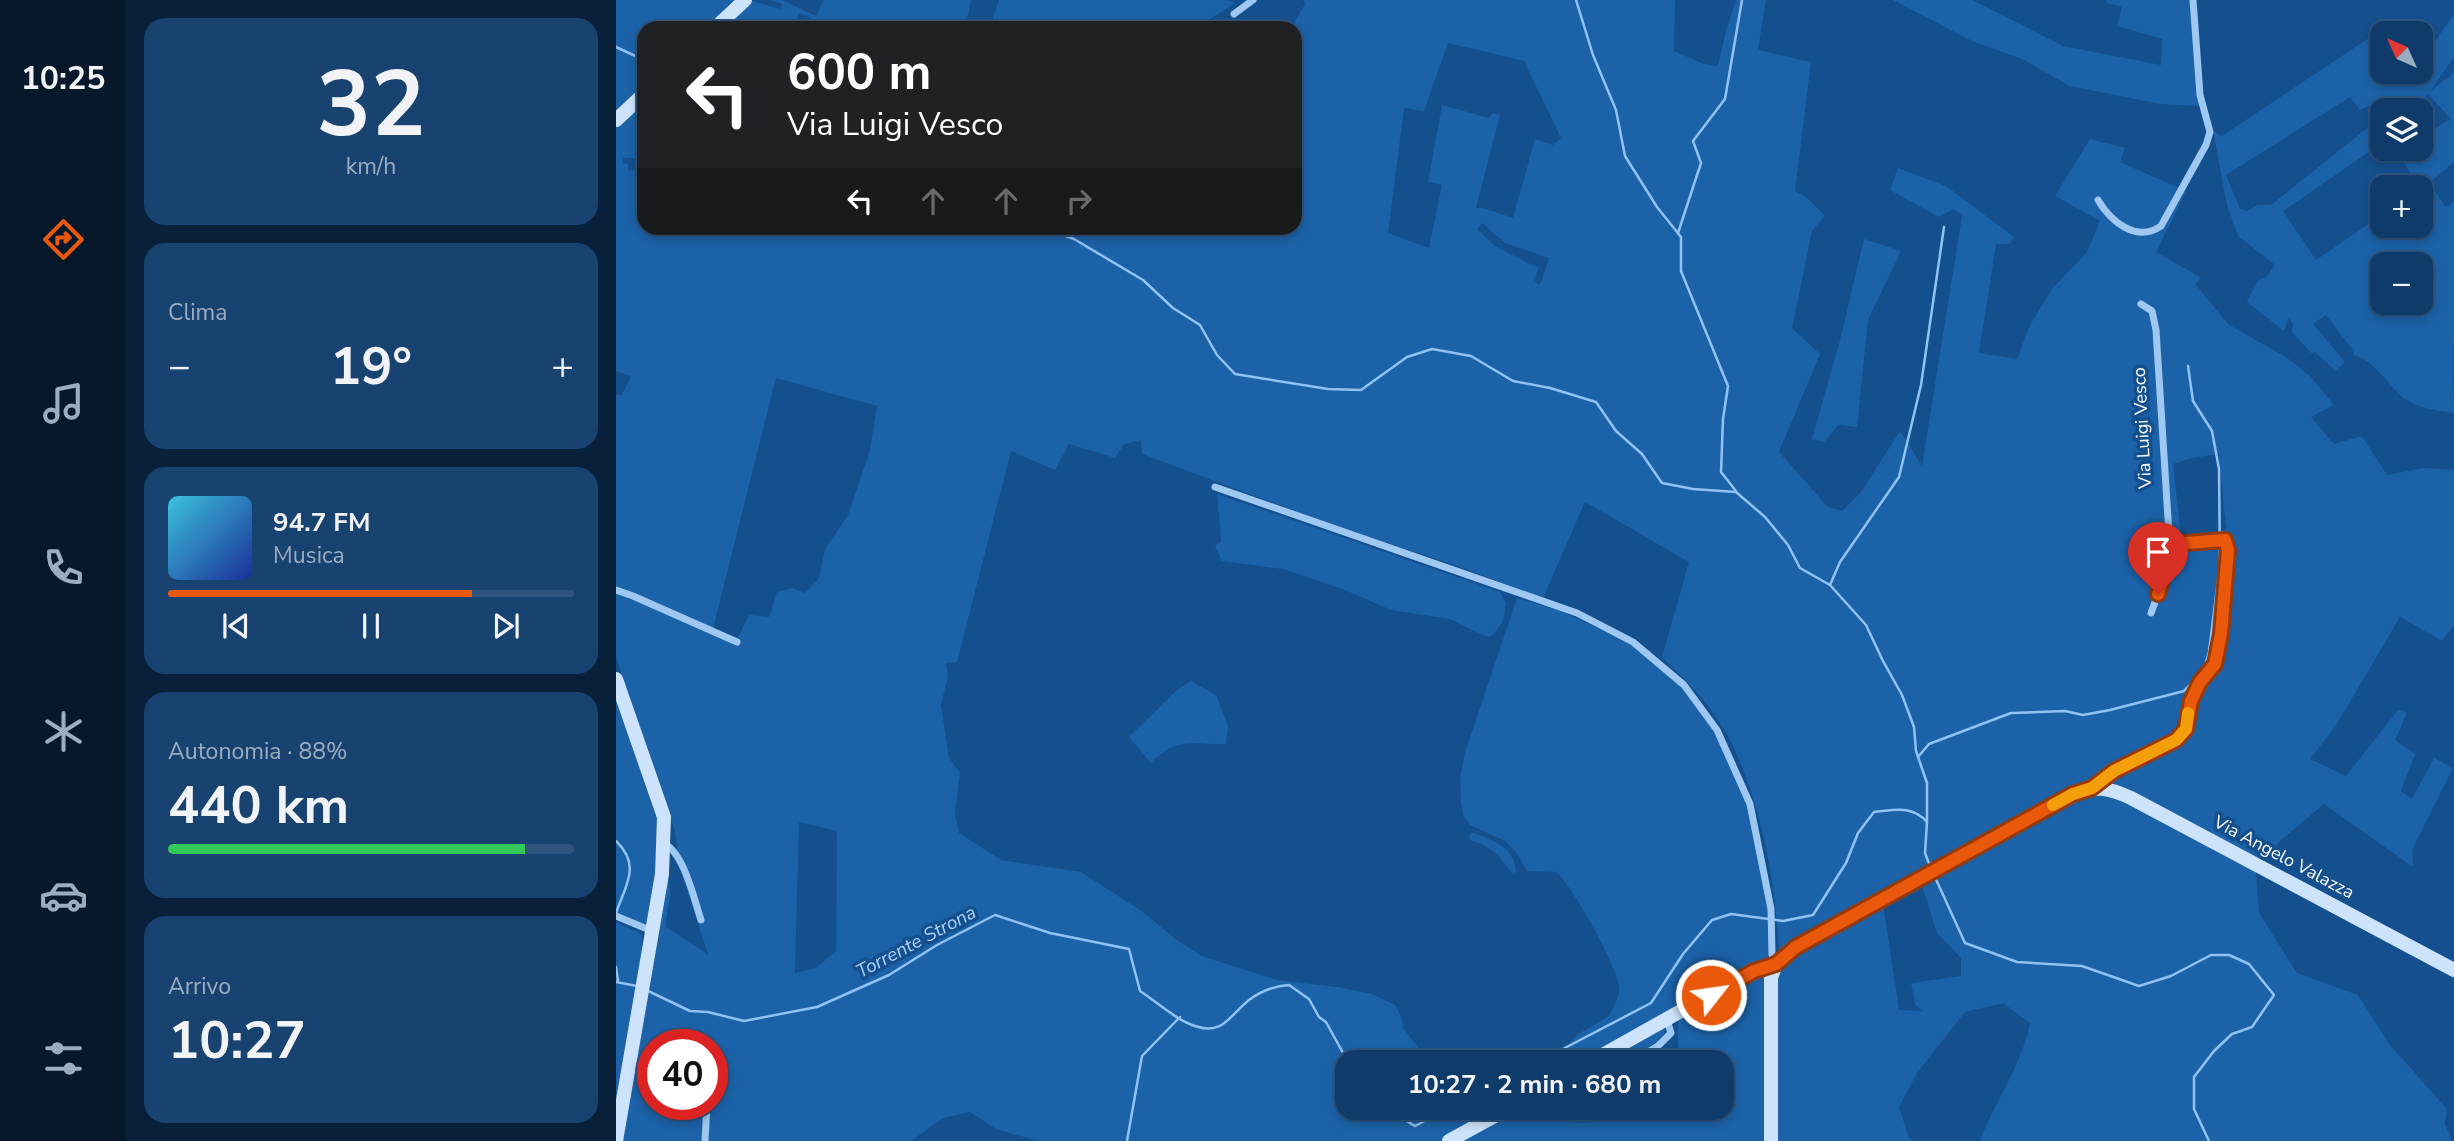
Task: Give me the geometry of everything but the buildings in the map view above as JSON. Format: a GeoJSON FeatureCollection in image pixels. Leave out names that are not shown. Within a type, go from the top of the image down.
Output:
{"type":"FeatureCollection","features":[{"type":"Feature","properties":{"kind":"street"},"geometry":{"type":"LineString","coordinates":[[722,21],[745,0]]}},
{"type":"Feature","properties":{"kind":"street"},"geometry":{"type":"LineString","coordinates":[[1234,14],[1253,0]]}},
{"type":"Feature","properties":{"kind":"street"},"geometry":{"type":"LineString","coordinates":[[2098,200],[2106,214],[2122,226],[2138,232],[2153,232],[2161,226],[2206,145],[2210,132],[2200,95],[2193,0]]}},
{"type":"Feature","properties":{"kind":"street"},"geometry":{"type":"LineString","coordinates":[[616,120],[637,100]]}},
{"type":"Feature","properties":{"kind":"street","name":"Via Luigi Vesco"},"geometry":{"type":"LineString","coordinates":[[2141,303],[2152,311],[2156,330],[2164,469],[2172,544]]}},
{"type":"Feature","properties":{"kind":"street"},"geometry":{"type":"LineString","coordinates":[[1215,487],[1577,613],[1633,642],[1684,685],[1717,730],[1751,804],[1772,909],[1772,955],[1776,964],[1771,978],[1771,1141]]}},
{"type":"Feature","properties":{"kind":"street"},"geometry":{"type":"LineString","coordinates":[[1612,1050],[1754,971],[1776,964],[1796,947],[2073,794],[2092,788],[2114,771],[2176,740],[2186,729],[2191,701],[2200,682],[2215,664],[2221,634],[2228,550],[2225,540],[2172,544],[2165,575],[2151,613]]}},
{"type":"Feature","properties":{"kind":"street"},"geometry":{"type":"LineString","coordinates":[[616,590],[737,642]]}},
{"type":"Feature","properties":{"kind":"street"},"geometry":{"type":"LineString","coordinates":[[616,679],[664,817],[662,874],[616,1141]]}},
{"type":"Feature","properties":{"kind":"street","name":"Via Angelo Valazza"},"geometry":{"type":"LineString","coordinates":[[2092,788],[2109,789],[2131,798],[2454,970]]}},
{"type":"Feature","properties":{"kind":"street"},"geometry":{"type":"LineString","coordinates":[[663,843],[670,846],[682,866],[701,920]]}},
{"type":"Feature","properties":{"kind":"street"},"geometry":{"type":"LineString","coordinates":[[618,917],[652,931]]}},
{"type":"Feature","properties":{"kind":"street"},"geometry":{"type":"LineString","coordinates":[[1651,1050],[1671,1033],[1667,1020]]}},
{"type":"Feature","properties":{"kind":"street"},"geometry":{"type":"LineString","coordinates":[[705,1141],[706,1120]]}},
{"type":"Feature","properties":{"kind":"street"},"geometry":{"type":"LineString","coordinates":[[1449,1141],[1487,1120]]}},
{"type":"Feature","properties":{"kind":"shaded area"},"geometry":{"type":"Polygon","coordinates":[[[616,0],[739,0],[716,21],[637,21],[637,96],[616,115],[616,0]]]}},
{"type":"Feature","properties":{"kind":"shaded area"},"geometry":{"type":"Polygon","coordinates":[[[749,0],[780,9],[782,4],[770,0],[782,0],[816,16],[824,0],[971,0],[967,21],[817,21],[799,13],[796,21],[727,21],[749,0]]]}},
{"type":"Feature","properties":{"kind":"shaded area"},"geometry":{"type":"Polygon","coordinates":[[[999,0],[1226,0],[1235,3],[1207,21],[992,21],[999,0]]]}},
{"type":"Feature","properties":{"kind":"shaded area"},"geometry":{"type":"Polygon","coordinates":[[[1304,0],[1675,0],[1674,51],[1704,64],[1718,66],[1736,0],[1766,0],[1758,50],[1811,62],[1795,191],[1809,199],[1825,215],[1812,231],[1792,328],[1820,354],[1779,452],[1828,507],[1842,511],[1861,492],[1900,431],[1922,466],[1962,216],[1954,209],[1939,217],[1890,190],[1898,168],[1946,186],[2014,237],[2010,244],[1996,244],[1979,353],[2017,359],[2030,325],[2052,289],[2087,252],[2100,221],[2055,196],[2090,139],[2125,148],[2120,162],[2186,191],[2156,252],[2200,277],[2196,285],[2229,325],[2286,357],[2311,377],[2334,405],[2311,417],[2334,444],[2362,436],[2387,475],[2424,468],[2454,470],[2454,625],[2442,641],[2400,617],[2335,727],[2310,759],[2346,776],[2398,710],[2407,713],[2395,740],[2415,754],[2401,791],[2412,799],[2434,758],[2453,768],[2412,850],[2413,867],[2324,804],[2280,841],[2264,862],[2130,789],[2105,782],[2151,756],[2175,747],[2188,733],[2195,698],[2219,661],[2232,547],[2229,542],[2225,543],[2214,647],[2209,664],[2190,688],[2182,728],[2087,783],[1946,857],[1779,950],[1769,861],[1743,768],[1716,717],[1691,686],[1662,657],[1689,562],[1585,502],[1543,598],[1455,565],[1344,529],[1142,454],[1141,440],[1124,444],[1115,458],[1069,444],[1055,470],[1011,451],[957,662],[946,663],[948,676],[941,705],[949,758],[960,773],[955,814],[959,833],[1001,860],[1081,872],[1143,912],[1175,939],[1202,956],[1277,980],[1372,994],[1395,1005],[1403,1028],[1420,1050],[1335,1050],[1335,1120],[1478,1120],[1440,1141],[1037,1141],[996,1129],[970,1112],[943,1118],[911,1141],[622,1141],[637,1053],[637,1120],[728,1120],[728,1029],[641,1029],[667,876],[670,895],[666,927],[708,954],[680,869],[675,831],[616,657],[616,394],[622,395],[631,376],[616,371],[616,125],[637,106],[637,158],[623,158],[623,163],[628,164],[628,170],[637,171],[637,235],[1302,235],[1302,21],[1295,21],[1305,4],[1304,0]],[[1448,43],[1424,111],[1404,108],[1388,233],[1429,248],[1442,185],[1428,182],[1442,105],[1489,118],[1493,113],[1500,115],[1476,208],[1513,218],[1535,139],[1553,145],[1561,138],[1524,61],[1448,43]],[[1482,223],[1477,229],[1495,246],[1538,268],[1535,281],[1538,285],[1549,258],[1505,243],[1482,223]],[[776,378],[713,629],[737,639],[749,615],[769,617],[777,592],[792,588],[805,593],[819,578],[825,549],[848,515],[870,450],[877,406],[776,378]],[[2219,454],[2173,464],[2181,535],[2216,533],[2226,529],[2219,454]],[[799,822],[795,973],[816,968],[836,951],[837,831],[799,822]]]}},
{"type":"Feature","properties":{"kind":"shaded area"},"geometry":{"type":"Polygon","coordinates":[[[1893,0],[1972,0],[2063,46],[2161,65],[2162,39],[2117,26],[2122,7],[2106,3],[2107,0],[2193,0],[2200,106],[2160,104],[2070,86],[2022,59],[1972,41],[1893,0]]]}},
{"type":"Feature","properties":{"kind":"shaded area"},"geometry":{"type":"Polygon","coordinates":[[[2454,14],[2454,57],[2430,91],[2454,73],[2454,162],[2433,180],[2433,175],[2412,175],[2403,161],[2433,161],[2433,130],[2451,119],[2428,94],[2425,98],[2370,98],[2370,105],[2360,110],[2350,97],[2226,175],[2240,209],[2247,211],[2258,205],[2271,205],[2370,126],[2370,151],[2283,211],[2316,260],[2370,223],[2370,238],[2433,238],[2433,189],[2446,207],[2454,202],[2454,413],[2422,407],[2405,399],[2375,368],[2354,355],[2326,315],[2313,324],[2345,362],[2336,371],[2315,352],[2311,353],[2292,332],[2293,324],[2289,317],[2284,331],[2247,302],[2258,281],[2266,277],[2275,265],[2238,236],[2227,205],[2213,131],[2222,136],[2370,37],[2370,84],[2433,84],[2433,44],[2454,14]]]}},
{"type":"Feature","properties":{"kind":"shaded area"},"geometry":{"type":"Polygon","coordinates":[[[1864,239],[1901,251],[1868,320],[1857,427],[1838,425],[1824,442],[1812,439],[1840,340],[1864,239]]]}},
{"type":"Feature","properties":{"kind":"shaded area"},"geometry":{"type":"Polygon","coordinates":[[[1217,494],[1500,592],[1506,603],[1503,621],[1492,636],[1487,637],[1450,619],[1391,610],[1345,590],[1283,569],[1222,561],[1215,546],[1221,541],[1217,494]]]}},
{"type":"Feature","properties":{"kind":"shaded area"},"geometry":{"type":"Polygon","coordinates":[[[1517,598],[1561,611],[1633,645],[1679,684],[1715,731],[1748,807],[1769,910],[1768,959],[1606,1050],[1565,1050],[1578,1034],[1608,1017],[1619,991],[1617,977],[1583,909],[1556,872],[1527,871],[1516,852],[1505,841],[1470,825],[1463,816],[1460,779],[1465,752],[1517,598]]]}},
{"type":"Feature","properties":{"kind":"shaded area"},"geometry":{"type":"Polygon","coordinates":[[[1191,681],[1216,695],[1228,726],[1226,744],[1178,745],[1151,763],[1129,737],[1176,691],[1191,681]]]}},
{"type":"Feature","properties":{"kind":"shaded area"},"geometry":{"type":"Polygon","coordinates":[[[616,690],[658,813],[660,839],[649,924],[646,925],[616,912],[616,690]]]}},
{"type":"Feature","properties":{"kind":"shaded area"},"geometry":{"type":"Polygon","coordinates":[[[2114,795],[2259,869],[2256,873],[2259,913],[2297,973],[2358,995],[2390,1045],[2447,1109],[2445,1124],[2452,1141],[1980,1141],[2021,1054],[2030,1023],[2003,1003],[1965,1012],[1917,1073],[1899,1107],[1909,1138],[1914,1141],[1774,1141],[1777,972],[1797,954],[1883,903],[1899,1010],[1922,1011],[1915,1004],[1911,983],[1961,976],[1961,958],[1937,933],[1922,885],[2076,796],[2114,795]]]}},
{"type":"Feature","properties":{"kind":"shaded area"},"geometry":{"type":"Polygon","coordinates":[[[1471,832],[1494,841],[1507,850],[1515,863],[1516,872],[1512,873],[1490,849],[1470,840],[1471,832]]]}},
{"type":"Feature","properties":{"kind":"shaded area"},"geometry":{"type":"Polygon","coordinates":[[[616,922],[642,934],[641,958],[616,1120],[616,922]]]}},
{"type":"Feature","properties":{"kind":"shaded area"},"geometry":{"type":"Polygon","coordinates":[[[1758,974],[1767,981],[1767,1141],[1457,1141],[1495,1120],[1562,1120],[1581,1123],[1600,1120],[1734,1120],[1734,1050],[1678,1050],[1678,1018],[1758,974]]]}},
{"type":"Feature","properties":{"kind":"shaded area"},"geometry":{"type":"Polygon","coordinates":[[[1665,1024],[1664,1034],[1644,1050],[1618,1050],[1665,1024]]]}},
{"type":"Feature","properties":{"kind":"waterway"},"geometry":{"type":"LineString","coordinates":[[1576,0],[1593,55],[1616,110],[1625,156],[1657,207],[1681,237],[1681,271],[1728,386],[1723,419],[1721,472],[1736,491]]}},
{"type":"Feature","properties":{"kind":"waterway"},"geometry":{"type":"LineString","coordinates":[[1678,233],[1701,163],[1693,141],[1725,99],[1742,0]]}},
{"type":"Feature","properties":{"kind":"waterway"},"geometry":{"type":"LineString","coordinates":[[616,47],[637,57]]}},
{"type":"Feature","properties":{"kind":"waterway"},"geometry":{"type":"LineString","coordinates":[[1830,585],[1840,562],[1899,477],[1921,385],[1944,227]]}},
{"type":"Feature","properties":{"kind":"waterway"},"geometry":{"type":"LineString","coordinates":[[1063,235],[1143,280],[1173,308],[1200,325],[1217,355],[1235,374],[1328,389],[1361,390],[1407,357],[1432,349],[1471,356],[1513,381],[1550,388],[1596,402],[1616,431],[1642,454],[1662,483],[1693,489],[1736,492],[1765,517],[1788,545],[1800,568],[1830,585],[1866,625],[1902,695],[1914,727],[1916,751],[1927,783],[1927,822]]}},
{"type":"Feature","properties":{"kind":"waterway"},"geometry":{"type":"LineString","coordinates":[[1918,757],[1929,744],[2011,713],[2065,711],[2083,715],[2110,710],[2184,691],[2203,672],[2209,652],[2220,564],[2219,469],[2212,431],[2193,401],[2188,366]]}},
{"type":"Feature","properties":{"kind":"waterway","name":"Torrente Strona"},"geometry":{"type":"LineString","coordinates":[[1561,1050],[1651,1003],[1683,954],[1712,920],[1731,914],[1783,921],[1813,915],[1846,863],[1858,833],[1874,812],[1909,811],[1927,822],[1925,853],[1930,866]]}},
{"type":"Feature","properties":{"kind":"waterway"},"geometry":{"type":"LineString","coordinates":[[616,841],[624,850],[630,868],[627,885],[616,913]]}},
{"type":"Feature","properties":{"kind":"waterway","name":"Torrente Strona"},"geometry":{"type":"LineString","coordinates":[[1934,875],[1965,943],[2017,962],[2082,966],[2139,986],[2171,976],[2211,955],[2229,955],[2249,964],[2274,995],[2252,1027],[2232,1034],[2214,1051],[2194,1077],[2194,1109],[2209,1141]]}},
{"type":"Feature","properties":{"kind":"waterway","name":"Torrente Strona"},"geometry":{"type":"LineString","coordinates":[[646,990],[690,1011],[708,1012],[744,1021],[817,1007],[889,975],[937,945],[995,915],[1050,933],[1129,949],[1140,991],[1181,1020],[1195,1026],[1219,1026],[1258,994],[1289,985],[1309,999],[1341,1050]]}},
{"type":"Feature","properties":{"kind":"waterway"},"geometry":{"type":"LineString","coordinates":[[616,967],[618,981]]}},
{"type":"Feature","properties":{"kind":"waterway","name":"Torrente Strona"},"geometry":{"type":"LineString","coordinates":[[616,982],[637,986]]}},
{"type":"Feature","properties":{"kind":"waterway"},"geometry":{"type":"LineString","coordinates":[[1127,1141],[1142,1056],[1180,1017]]}},
{"type":"Feature","properties":{"kind":"waterway","name":"Torrente Strona"},"geometry":{"type":"LineString","coordinates":[[1405,1120],[1415,1126],[1427,1120]]}},
{"type":"Feature","properties":{"kind":"slow traffic"},"geometry":{"type":"LineString","coordinates":[[2053,805],[2092,788],[2114,771],[2176,740],[2186,729],[2188,713]]}},
{"type":"Feature","properties":{"kind":"route"},"geometry":{"type":"LineString","coordinates":[[1711,995],[1754,971],[1776,964],[1796,947],[2073,794],[2092,788],[2114,771],[2176,740],[2186,729],[2191,701],[2200,682],[2215,664],[2221,634],[2228,550],[2225,540],[2172,544],[2158,594]]}}]}
